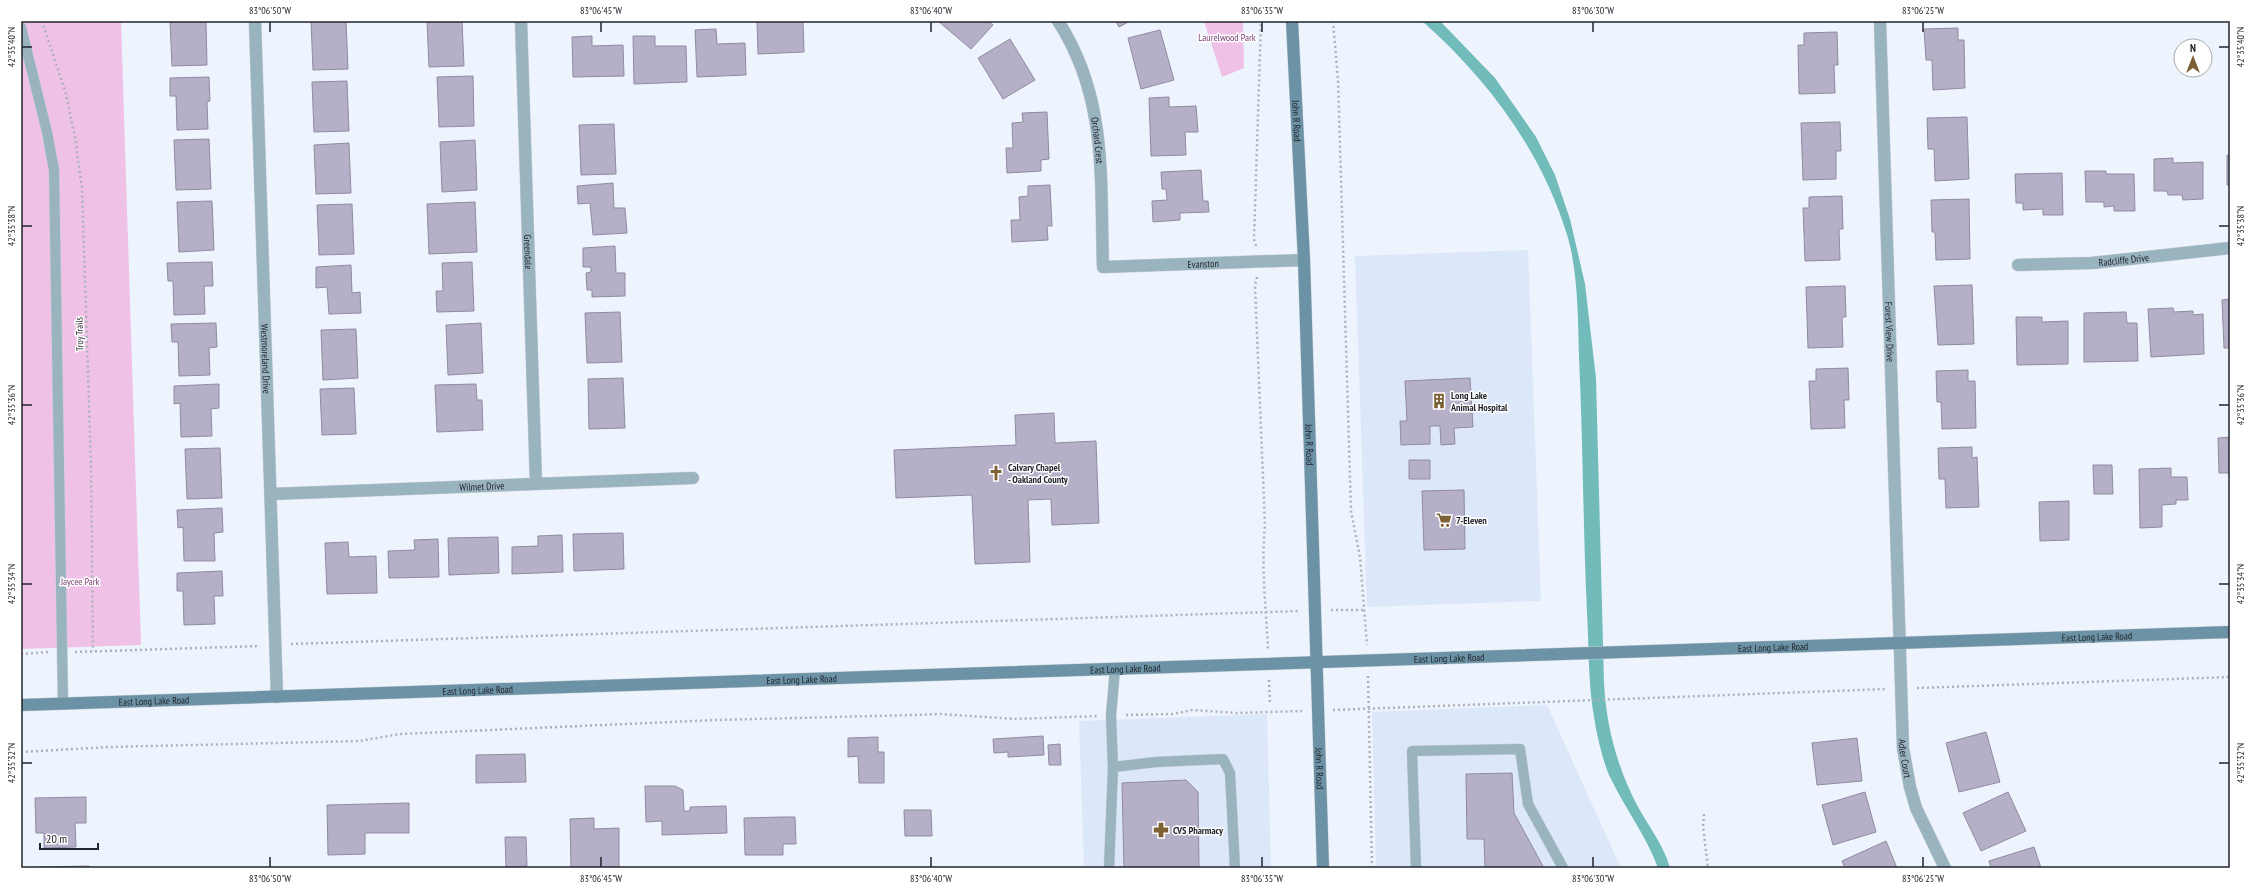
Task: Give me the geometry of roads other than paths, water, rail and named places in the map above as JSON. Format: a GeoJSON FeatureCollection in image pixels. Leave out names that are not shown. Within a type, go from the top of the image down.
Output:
{"type":"FeatureCollection","features":[{"type":"Feature","properties":{"kind":"main road","name":"John R Road"},"geometry":{"type":"LineString","coordinates":[[1292,21],[1304,260],[1318,661],[1323,868]]}},
{"type":"Feature","properties":{"kind":"main road","name":"East Long Lake Road"},"geometry":{"type":"LineString","coordinates":[[21,705],[277,698],[1318,661],[2230,632]]}},
{"type":"Feature","properties":{"kind":"street","name":"Westmoreland Drive"},"geometry":{"type":"LineString","coordinates":[[255,21],[277,698]]}},
{"type":"Feature","properties":{"kind":"street","name":"Greendale"},"geometry":{"type":"LineString","coordinates":[[520,21],[536,482]]}},
{"type":"Feature","properties":{"kind":"street","name":"Orchard Crest"},"geometry":{"type":"LineString","coordinates":[[1058,21],[1071,42],[1084,71],[1097,121],[1103,267]]}},
{"type":"Feature","properties":{"kind":"street","name":"Forest View Drive"},"geometry":{"type":"LineString","coordinates":[[1880,21],[1900,642]]}},
{"type":"Feature","properties":{"kind":"street","name":"Radcliffe Drive"},"geometry":{"type":"LineString","coordinates":[[2018,265],[2120,260],[2230,248]]}},
{"type":"Feature","properties":{"kind":"street","name":"Evanston"},"geometry":{"type":"LineString","coordinates":[[1103,267],[1304,260]]}},
{"type":"Feature","properties":{"kind":"street","name":"Wilmet Drive"},"geometry":{"type":"LineString","coordinates":[[271,494],[536,482],[693,478]]}},
{"type":"Feature","properties":{"kind":"street","name":"Adler Court"},"geometry":{"type":"LineString","coordinates":[[1900,642],[1903,748],[1910,787],[1916,808],[1945,868]]}},
{"type":"Feature","properties":{"kind":"lane"},"geometry":{"type":"LineString","coordinates":[[21,27],[47,132],[54,170],[63,704]]}},
{"type":"Feature","properties":{"kind":"lane"},"geometry":{"type":"LineString","coordinates":[[1109,868],[1113,767],[1111,716],[1115,669]]}},
{"type":"Feature","properties":{"kind":"lane"},"geometry":{"type":"LineString","coordinates":[[1416,868],[1412,751],[1520,749],[1528,804],[1563,868]]}},
{"type":"Feature","properties":{"kind":"lane"},"geometry":{"type":"LineString","coordinates":[[1113,767],[1156,762],[1223,759],[1230,773],[1234,868]]}},
{"type":"Feature","properties":{"kind":"place","name":"Long Lake Animal Hospital"},"geometry":{"type":"Point","coordinates":[1439,401]}},
{"type":"Feature","properties":{"kind":"place","name":"Calvary Chapel - Oakland County"},"geometry":{"type":"Point","coordinates":[996,473]}},
{"type":"Feature","properties":{"kind":"place","name":"7-Eleven"},"geometry":{"type":"Point","coordinates":[1444,520]}},
{"type":"Feature","properties":{"kind":"place","name":"CVS Pharmacy"},"geometry":{"type":"Point","coordinates":[1161,830]}},
{"type":"Feature","properties":{"kind":"park label","name":"Laurelwood Park"},"geometry":{"type":"Point","coordinates":[1227,37]}},
{"type":"Feature","properties":{"kind":"park label","name":"Jaycee Park"},"geometry":{"type":"Point","coordinates":[80,581]}}]}
